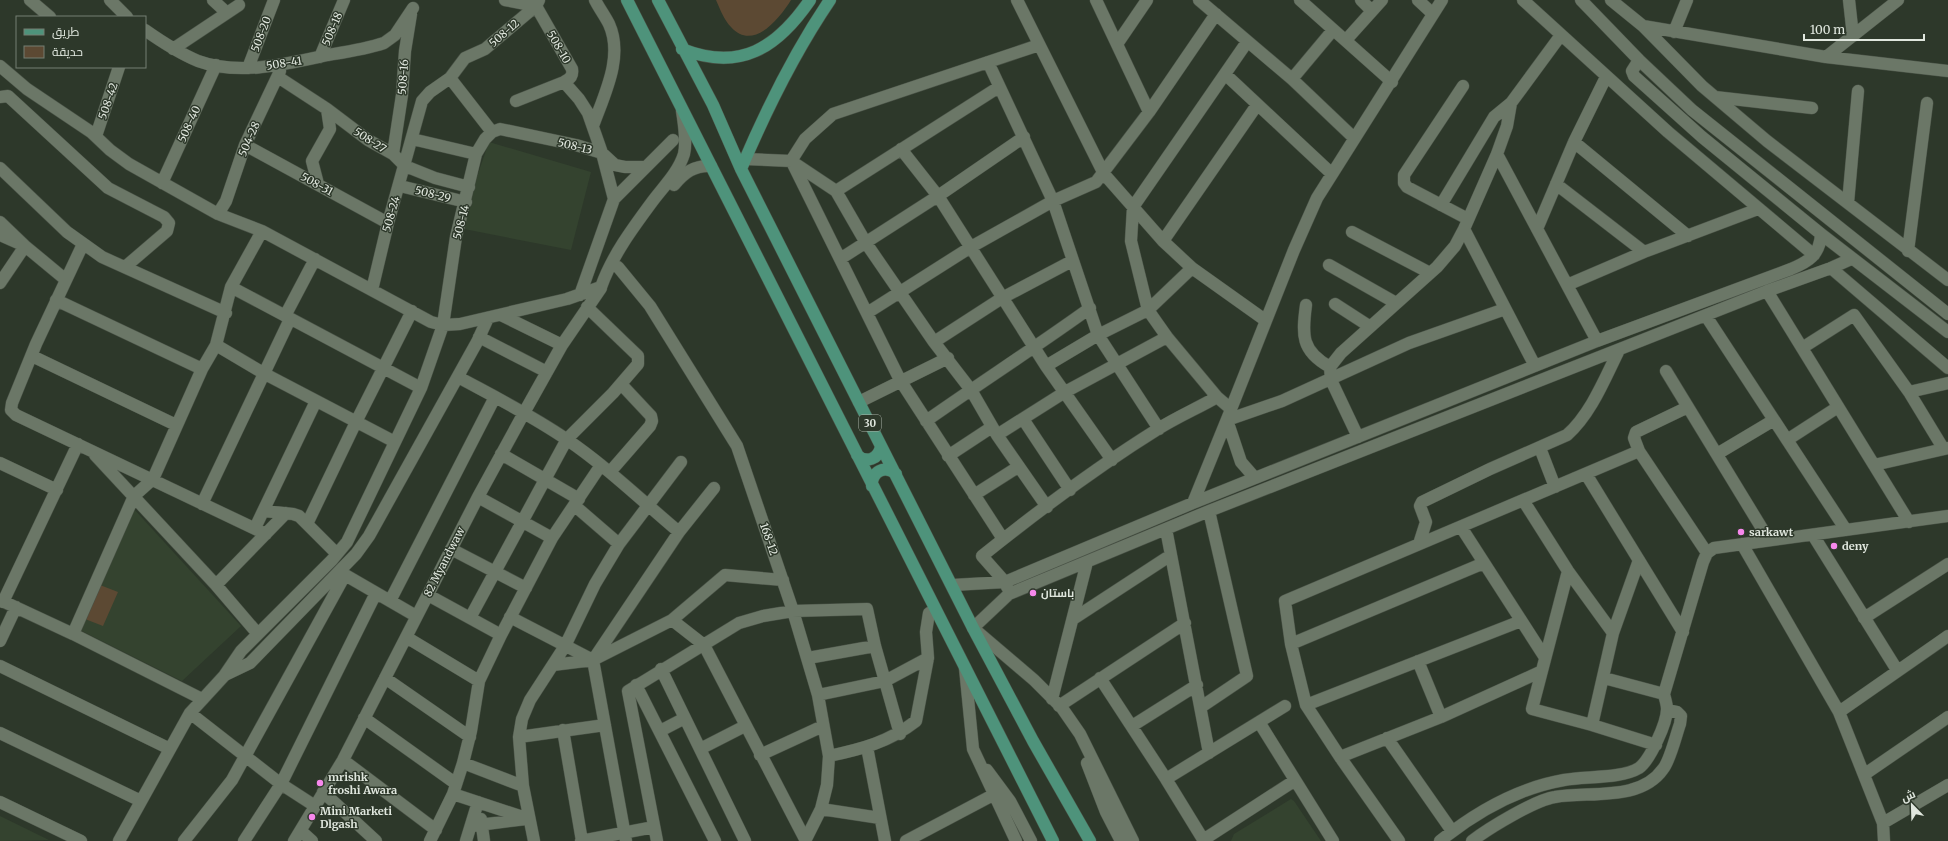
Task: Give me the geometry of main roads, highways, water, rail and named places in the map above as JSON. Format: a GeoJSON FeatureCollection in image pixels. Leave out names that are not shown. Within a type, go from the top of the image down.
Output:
{"type":"FeatureCollection","features":[{"type":"Feature","properties":{"kind":"main road","name":"30"},"geometry":{"type":"LineString","coordinates":[[627,0],[964,668],[1053,841]]}},
{"type":"Feature","properties":{"kind":"main road","name":"30"},"geometry":{"type":"LineString","coordinates":[[658,0],[682,49],[743,164],[859,402],[974,628],[1033,741],[1090,841]]}},
{"type":"Feature","properties":{"kind":"main road"},"geometry":{"type":"LineString","coordinates":[[682,49],[716,58],[739,57],[759,51],[777,39],[797,18],[810,0]]}},
{"type":"Feature","properties":{"kind":"main road"},"geometry":{"type":"LineString","coordinates":[[743,164],[784,76],[830,0]]}},
{"type":"Feature","properties":{"kind":"main road"},"geometry":{"type":"LineString","coordinates":[[857,455],[863,459],[870,459],[879,453],[882,446]]}},
{"type":"Feature","properties":{"kind":"main road"},"geometry":{"type":"LineString","coordinates":[[872,486],[874,476],[879,471],[886,469],[896,474]]}},
{"type":"Feature","properties":{"kind":"place","name":"sarkawt"},"geometry":{"type":"Point","coordinates":[1741,532]}},
{"type":"Feature","properties":{"kind":"place","name":"deny"},"geometry":{"type":"Point","coordinates":[1834,546]}},
{"type":"Feature","properties":{"kind":"place","name":"باستان"},"geometry":{"type":"Point","coordinates":[1033,593]}},
{"type":"Feature","properties":{"kind":"place","name":"mrishk froshi Awara"},"geometry":{"type":"Point","coordinates":[320,783]}},
{"type":"Feature","properties":{"kind":"place","name":"Mini Marketi Dlgash"},"geometry":{"type":"Point","coordinates":[312,817]}}]}
